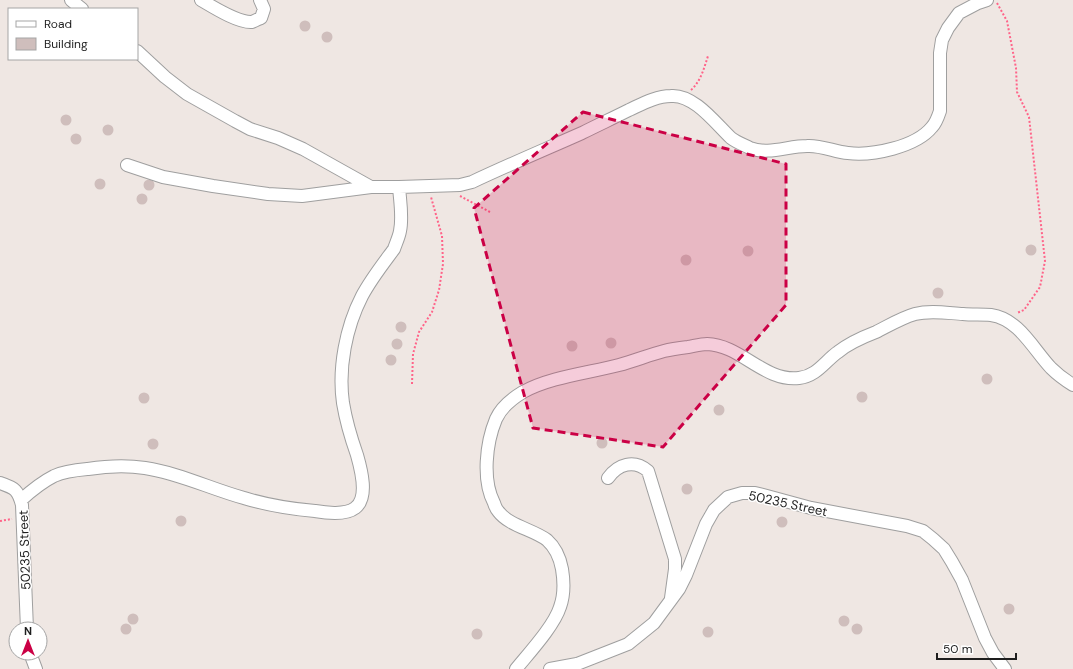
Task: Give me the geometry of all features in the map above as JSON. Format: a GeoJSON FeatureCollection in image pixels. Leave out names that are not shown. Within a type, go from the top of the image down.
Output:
{"type":"FeatureCollection","features":[{"type":"Feature","properties":{"kind":"street"},"geometry":{"type":"LineString","coordinates":[[71,0],[81,8]]}},
{"type":"Feature","properties":{"kind":"street"},"geometry":{"type":"LineString","coordinates":[[201,0],[236,19],[251,22],[261,18],[264,9],[260,0]]}},
{"type":"Feature","properties":{"kind":"street"},"geometry":{"type":"LineString","coordinates":[[127,165],[163,177],[268,194],[302,196],[371,188],[460,185],[472,182],[582,133],[644,103],[660,97],[672,96],[682,97],[690,101],[733,139],[750,148],[774,150],[816,146],[860,155],[893,150],[916,140],[926,134],[932,127],[940,111],[940,60],[942,40],[948,28],[959,13],[987,0]]}},
{"type":"Feature","properties":{"kind":"street"},"geometry":{"type":"LineString","coordinates":[[138,52],[165,77],[187,94],[250,129],[278,138],[303,150],[371,188]]}},
{"type":"Feature","properties":{"kind":"street"},"geometry":{"type":"LineString","coordinates":[[21,500],[54,476],[76,470],[117,466],[144,468],[166,472],[244,498],[300,510],[327,513],[351,511],[357,507],[361,502],[363,493],[362,480],[360,465],[346,420],[343,402],[342,382],[344,347],[354,314],[362,296],[394,249],[400,232],[399,187]]}},
{"type":"Feature","properties":{"kind":"street"},"geometry":{"type":"LineString","coordinates":[[516,669],[551,624],[560,608],[563,592],[562,573],[559,558],[554,548],[547,540],[510,522],[498,512],[490,496],[487,480],[487,456],[497,417],[508,403],[522,393],[561,378],[618,365],[666,350],[705,344],[730,350],[767,371],[780,376],[802,378],[812,374],[837,352],[852,343],[916,314],[930,312],[993,315],[1004,319],[1021,332],[1051,368],[1065,381],[1073,385]]}},
{"type":"Feature","properties":{"kind":"street"},"geometry":{"type":"LineString","coordinates":[[608,478],[613,471],[627,465],[642,466],[648,471],[675,559],[670,601]]}},
{"type":"Feature","properties":{"kind":"street","name":"50235 Street"},"geometry":{"type":"LineString","coordinates":[[0,483],[12,487],[19,495],[22,505],[27,621]]}},
{"type":"Feature","properties":{"kind":"street","name":"50235 Street"},"geometry":{"type":"LineString","coordinates":[[550,669],[577,664],[591,664],[628,644],[654,623],[679,589],[706,524],[714,510],[728,497],[742,493],[755,493],[811,508],[907,526],[922,531],[944,549],[952,562],[962,580],[985,638],[993,653],[1005,669]]}},
{"type":"Feature","properties":{"kind":"path"},"geometry":{"type":"LineString","coordinates":[[995,0],[1007,21],[1016,68],[1018,92],[1029,117],[1045,261],[1040,286],[1024,310],[1004,319]]}},
{"type":"Feature","properties":{"kind":"path"},"geometry":{"type":"LineString","coordinates":[[682,97],[696,86],[703,72],[708,56]]}},
{"type":"Feature","properties":{"kind":"path"},"geometry":{"type":"LineString","coordinates":[[412,384],[413,354],[419,332],[432,312],[439,290],[442,264],[442,236],[428,186]]}},
{"type":"Feature","properties":{"kind":"path"},"geometry":{"type":"LineString","coordinates":[[459,195],[490,212]]}},
{"type":"Feature","properties":{"kind":"highlighted area"},"geometry":{"type":"Polygon","coordinates":[[[583,112],[786,164],[786,305],[663,447],[533,428],[474,208],[583,112]]]}},
{"type":"Feature","properties":{"kind":"building"},"geometry":{"type":"Polygon","coordinates":[[[303,21],[307,21],[309,22],[309,30],[303,31],[300,28],[300,24],[303,21]]]}},
{"type":"Feature","properties":{"kind":"building"},"geometry":{"type":"Polygon","coordinates":[[[325,32],[329,32],[331,33],[331,41],[325,42],[322,39],[322,35],[325,32]]]}},
{"type":"Feature","properties":{"kind":"building"},"geometry":{"type":"Polygon","coordinates":[[[64,115],[68,115],[70,116],[70,124],[64,125],[61,122],[61,118],[64,115]]]}},
{"type":"Feature","properties":{"kind":"building"},"geometry":{"type":"Polygon","coordinates":[[[106,125],[110,125],[112,126],[112,134],[106,135],[103,132],[103,128],[106,125]]]}},
{"type":"Feature","properties":{"kind":"building"},"geometry":{"type":"Polygon","coordinates":[[[74,134],[78,134],[80,135],[80,143],[74,144],[71,141],[71,137],[74,134]]]}},
{"type":"Feature","properties":{"kind":"building"},"geometry":{"type":"Polygon","coordinates":[[[98,179],[102,179],[104,180],[104,188],[98,189],[95,186],[95,182],[98,179]]]}},
{"type":"Feature","properties":{"kind":"building"},"geometry":{"type":"Polygon","coordinates":[[[147,180],[151,180],[153,181],[153,189],[147,190],[144,187],[144,183],[147,180]]]}},
{"type":"Feature","properties":{"kind":"building"},"geometry":{"type":"Polygon","coordinates":[[[140,194],[144,194],[146,195],[146,203],[140,204],[137,201],[137,197],[140,194]]]}},
{"type":"Feature","properties":{"kind":"building"},"geometry":{"type":"Polygon","coordinates":[[[1029,245],[1033,245],[1035,246],[1035,254],[1029,255],[1026,252],[1026,248],[1029,245]]]}},
{"type":"Feature","properties":{"kind":"building"},"geometry":{"type":"Polygon","coordinates":[[[746,246],[750,246],[752,247],[752,255],[746,256],[743,253],[743,249],[746,246]]]}},
{"type":"Feature","properties":{"kind":"building"},"geometry":{"type":"Polygon","coordinates":[[[684,255],[688,255],[690,256],[690,264],[684,265],[681,262],[681,258],[684,255]]]}},
{"type":"Feature","properties":{"kind":"building"},"geometry":{"type":"Polygon","coordinates":[[[936,288],[940,288],[942,289],[942,297],[936,298],[933,295],[933,291],[936,288]]]}},
{"type":"Feature","properties":{"kind":"building"},"geometry":{"type":"Polygon","coordinates":[[[399,322],[403,322],[405,323],[405,331],[399,332],[396,329],[396,325],[399,322]]]}},
{"type":"Feature","properties":{"kind":"building"},"geometry":{"type":"Polygon","coordinates":[[[609,338],[613,338],[615,339],[615,347],[609,348],[606,345],[606,341],[609,338]]]}},
{"type":"Feature","properties":{"kind":"building"},"geometry":{"type":"Polygon","coordinates":[[[395,339],[399,339],[401,340],[401,348],[395,349],[392,346],[392,342],[395,339]]]}},
{"type":"Feature","properties":{"kind":"building"},"geometry":{"type":"Polygon","coordinates":[[[570,341],[574,341],[576,342],[576,350],[570,351],[567,348],[567,344],[570,341]]]}},
{"type":"Feature","properties":{"kind":"building"},"geometry":{"type":"Polygon","coordinates":[[[389,355],[393,355],[395,356],[395,364],[389,365],[386,362],[386,358],[389,355]]]}},
{"type":"Feature","properties":{"kind":"building"},"geometry":{"type":"Polygon","coordinates":[[[985,374],[989,374],[991,375],[991,383],[985,384],[982,381],[982,377],[985,374]]]}},
{"type":"Feature","properties":{"kind":"building"},"geometry":{"type":"Polygon","coordinates":[[[860,392],[864,392],[866,393],[866,401],[860,402],[857,399],[857,395],[860,392]]]}},
{"type":"Feature","properties":{"kind":"building"},"geometry":{"type":"Polygon","coordinates":[[[142,393],[146,393],[148,394],[148,402],[142,403],[139,400],[139,396],[142,393]]]}},
{"type":"Feature","properties":{"kind":"building"},"geometry":{"type":"Polygon","coordinates":[[[717,405],[721,405],[723,406],[723,414],[717,415],[714,412],[714,408],[717,405]]]}},
{"type":"Feature","properties":{"kind":"building"},"geometry":{"type":"Polygon","coordinates":[[[600,438],[604,438],[606,439],[606,447],[600,448],[597,445],[597,441],[600,438]]]}},
{"type":"Feature","properties":{"kind":"building"},"geometry":{"type":"Polygon","coordinates":[[[151,439],[155,439],[157,440],[157,448],[151,449],[148,446],[148,442],[151,439]]]}},
{"type":"Feature","properties":{"kind":"building"},"geometry":{"type":"Polygon","coordinates":[[[685,484],[689,484],[691,485],[691,493],[685,494],[682,491],[682,487],[685,484]]]}},
{"type":"Feature","properties":{"kind":"building"},"geometry":{"type":"Polygon","coordinates":[[[179,516],[183,516],[185,517],[185,525],[179,526],[176,523],[176,519],[179,516]]]}},
{"type":"Feature","properties":{"kind":"building"},"geometry":{"type":"Polygon","coordinates":[[[780,517],[784,517],[786,518],[786,526],[780,527],[777,524],[777,520],[780,517]]]}},
{"type":"Feature","properties":{"kind":"building"},"geometry":{"type":"Polygon","coordinates":[[[1007,604],[1011,604],[1013,605],[1013,613],[1007,614],[1004,611],[1004,607],[1007,604]]]}},
{"type":"Feature","properties":{"kind":"building"},"geometry":{"type":"Polygon","coordinates":[[[131,614],[135,614],[137,615],[137,623],[131,624],[128,621],[128,617],[131,614]]]}},
{"type":"Feature","properties":{"kind":"building"},"geometry":{"type":"Polygon","coordinates":[[[842,616],[846,616],[848,617],[848,625],[842,626],[839,623],[839,619],[842,616]]]}},
{"type":"Feature","properties":{"kind":"building"},"geometry":{"type":"Polygon","coordinates":[[[124,624],[128,624],[130,625],[130,633],[124,634],[121,631],[121,627],[124,624]]]}},
{"type":"Feature","properties":{"kind":"building"},"geometry":{"type":"Polygon","coordinates":[[[855,624],[859,624],[861,625],[861,633],[855,634],[852,631],[852,627],[855,624]]]}},
{"type":"Feature","properties":{"kind":"building"},"geometry":{"type":"Polygon","coordinates":[[[706,627],[710,627],[712,628],[712,636],[706,637],[703,634],[703,630],[706,627]]]}},
{"type":"Feature","properties":{"kind":"building"},"geometry":{"type":"Polygon","coordinates":[[[475,629],[479,629],[481,630],[481,638],[475,639],[472,636],[472,632],[475,629]]]}}]}
